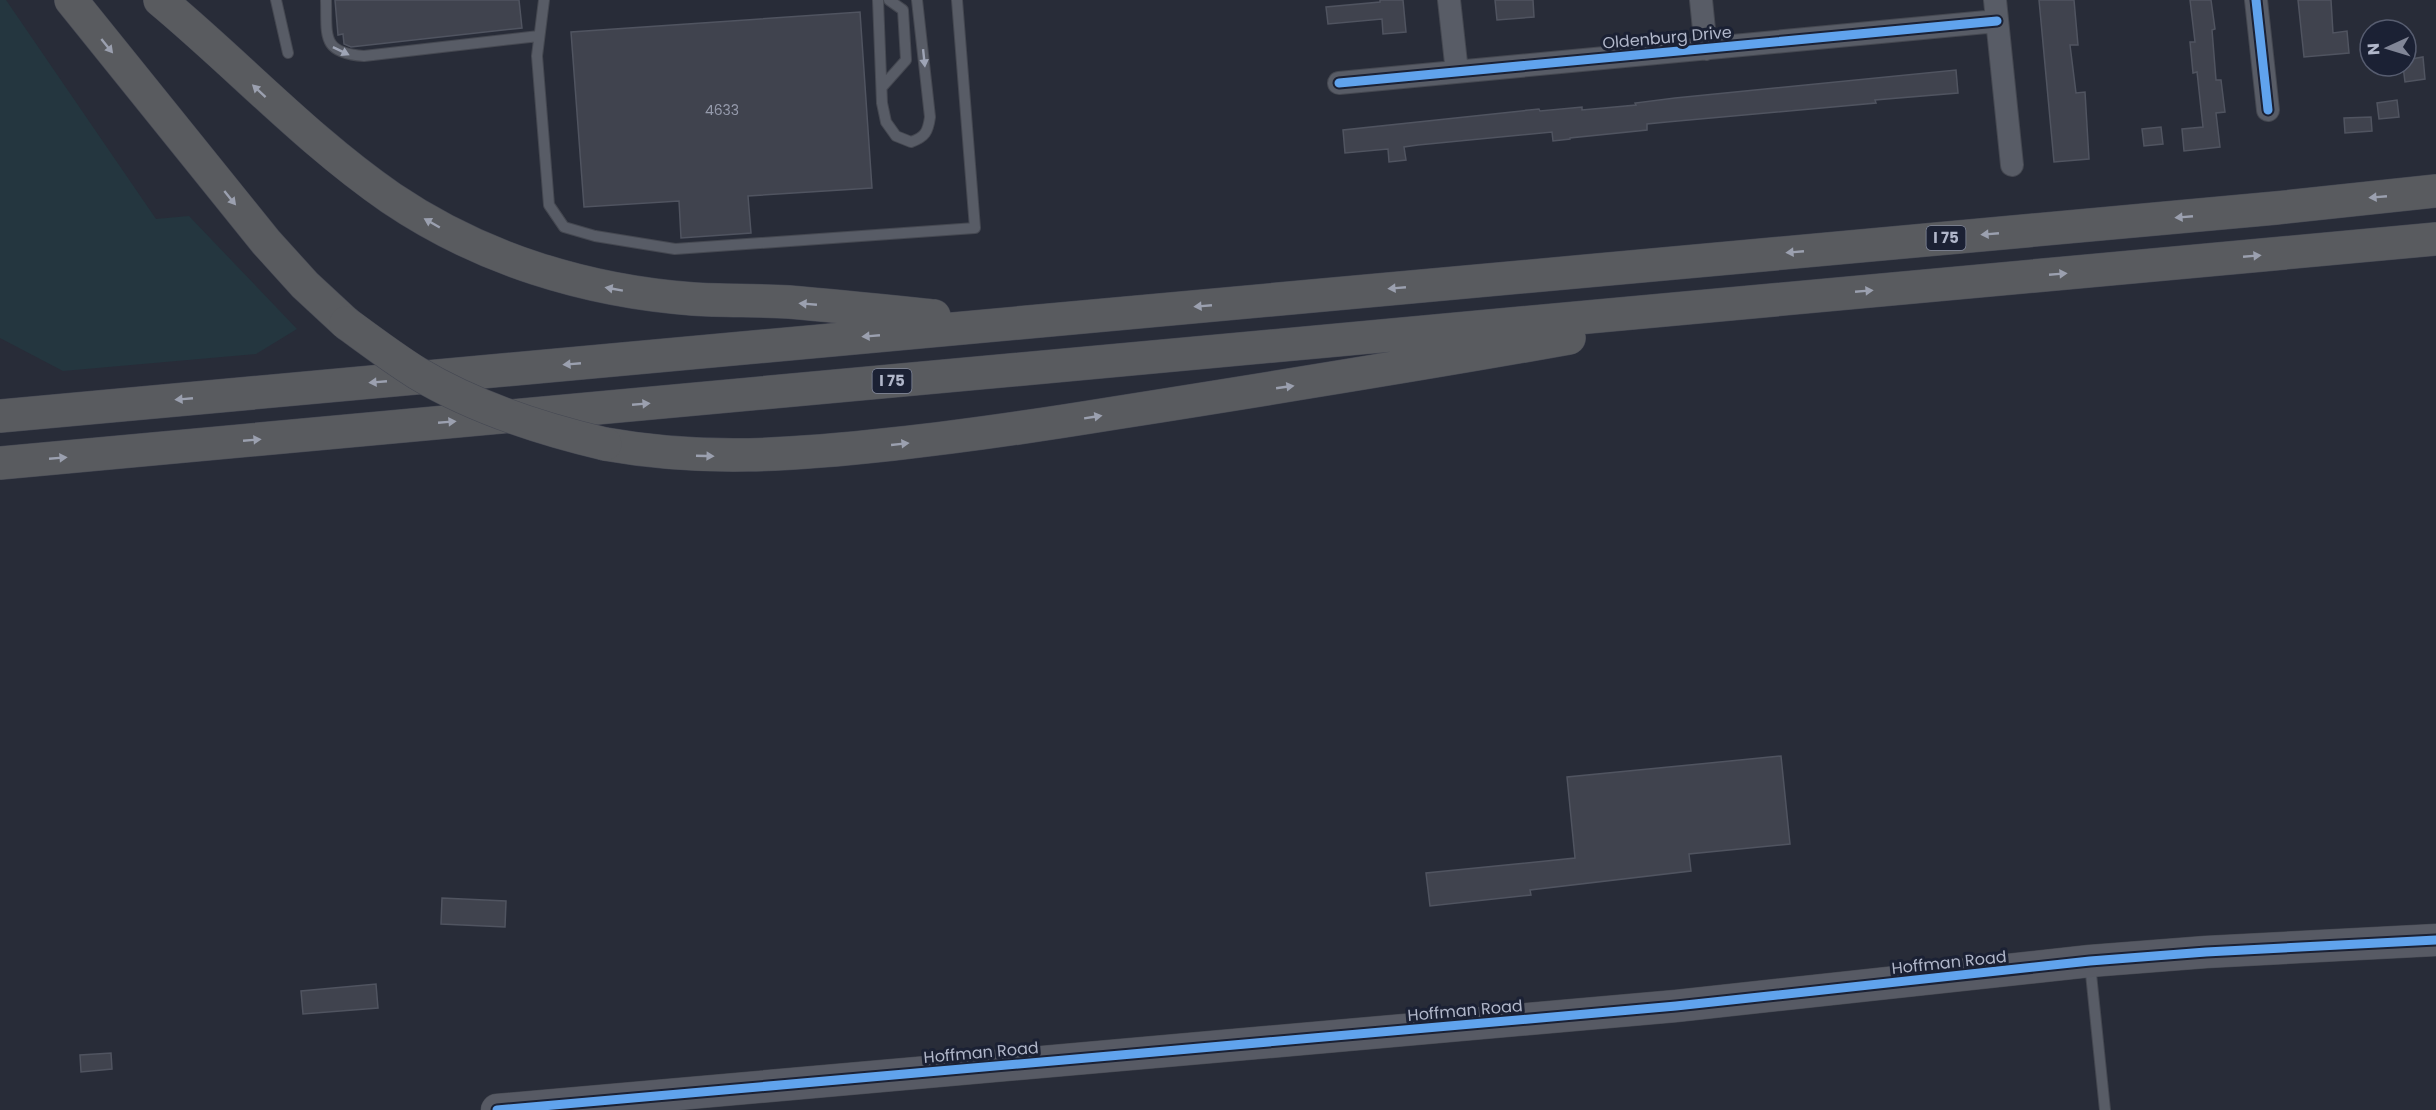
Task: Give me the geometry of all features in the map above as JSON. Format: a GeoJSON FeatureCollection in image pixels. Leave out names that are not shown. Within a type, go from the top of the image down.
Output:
{"type":"FeatureCollection","features":[{"type":"Feature","properties":{"kind":"highway"},"geometry":{"type":"LineString","coordinates":[[71,0],[266,242],[305,285],[346,323],[417,373],[443,387],[520,420],[605,444],[669,454],[731,457],[850,449],[943,439],[1318,382],[1785,298]]}},
{"type":"Feature","properties":{"kind":"highway"},"geometry":{"type":"LineString","coordinates":[[160,0],[318,142],[390,197],[442,229],[522,264],[586,283],[657,295],[787,302],[1013,323]]}},
{"type":"Feature","properties":{"kind":"highway","name":"I 75"},"geometry":{"type":"LineString","coordinates":[[0,416],[2276,208],[2436,191]]}},
{"type":"Feature","properties":{"kind":"highway","name":"I 75"},"geometry":{"type":"LineString","coordinates":[[0,463],[2436,239]]}},
{"type":"Feature","properties":{"kind":"street"},"geometry":{"type":"LineString","coordinates":[[1449,0],[1457,72]]}},
{"type":"Feature","properties":{"kind":"street"},"geometry":{"type":"LineString","coordinates":[[1701,0],[1706,49]]}},
{"type":"Feature","properties":{"kind":"street"},"geometry":{"type":"LineString","coordinates":[[2256,0],[2268,110]]}},
{"type":"Feature","properties":{"kind":"street"},"geometry":{"type":"LineString","coordinates":[[1996,11],[2012,165]]}},
{"type":"Feature","properties":{"kind":"street","name":"Oldenburg Drive"},"geometry":{"type":"LineString","coordinates":[[1339,83],[1706,49],[1996,11]]}},
{"type":"Feature","properties":{"kind":"street","name":"Hoffman Road"},"geometry":{"type":"LineString","coordinates":[[497,1110],[1676,1006],[2090,961],[2436,939]]}},
{"type":"Feature","properties":{"kind":"lane"},"geometry":{"type":"LineString","coordinates":[[276,0],[288,53]]}},
{"type":"Feature","properties":{"kind":"lane"},"geometry":{"type":"LineString","coordinates":[[326,0],[329,44],[346,55],[364,56],[539,36]]}},
{"type":"Feature","properties":{"kind":"lane"},"geometry":{"type":"LineString","coordinates":[[544,0],[537,56],[549,205],[564,227],[595,236],[675,249],[975,228],[957,0]]}},
{"type":"Feature","properties":{"kind":"lane"},"geometry":{"type":"LineString","coordinates":[[878,0],[886,122],[896,136],[911,142],[922,138],[928,130],[930,117],[917,0]]}},
{"type":"Feature","properties":{"kind":"lane"},"geometry":{"type":"LineString","coordinates":[[882,87],[906,60],[903,10],[889,0]]}},
{"type":"Feature","properties":{"kind":"lane"},"geometry":{"type":"LineString","coordinates":[[2090,961],[2105,1110]]}},
{"type":"Feature","properties":{"kind":"shaded area"},"geometry":{"type":"Polygon","coordinates":[[[0,0],[6,0],[156,219],[189,216],[297,329],[256,354],[63,371],[0,338],[0,0]]]}},
{"type":"Feature","properties":{"kind":"building"},"geometry":{"type":"Polygon","coordinates":[[[335,0],[519,0],[522,28],[351,47],[344,44],[343,34],[338,35],[335,0]]]}},
{"type":"Feature","properties":{"kind":"building"},"geometry":{"type":"Polygon","coordinates":[[[1380,0],[1403,0],[1406,32],[1383,34],[1382,19],[1328,24],[1326,7],[1380,2],[1380,0]]]}},
{"type":"Feature","properties":{"kind":"building"},"geometry":{"type":"Polygon","coordinates":[[[1495,0],[1533,0],[1534,17],[1497,20],[1495,0]]]}},
{"type":"Feature","properties":{"kind":"building"},"geometry":{"type":"Polygon","coordinates":[[[2039,0],[2074,0],[2078,45],[2070,45],[2076,93],[2085,92],[2089,159],[2054,162],[2039,0]]]}},
{"type":"Feature","properties":{"kind":"building"},"geometry":{"type":"Polygon","coordinates":[[[2190,0],[2211,0],[2215,29],[2212,30],[2216,80],[2221,80],[2225,112],[2216,113],[2220,147],[2184,151],[2182,129],[2203,127],[2197,72],[2193,73],[2190,42],[2195,42],[2190,0]]]}},
{"type":"Feature","properties":{"kind":"building"},"geometry":{"type":"Polygon","coordinates":[[[2298,0],[2331,0],[2333,33],[2347,31],[2349,53],[2304,57],[2298,0]]]}},
{"type":"Feature","properties":{"kind":"building"},"geometry":{"type":"Polygon","coordinates":[[[860,12],[872,188],[748,196],[751,233],[681,238],[679,201],[584,207],[571,32],[860,12]]]}},
{"type":"Feature","properties":{"kind":"building"},"geometry":{"type":"Polygon","coordinates":[[[2423,57],[2425,79],[2405,82],[2404,78],[2418,78],[2418,58],[2423,57]]]}},
{"type":"Feature","properties":{"kind":"building"},"geometry":{"type":"Polygon","coordinates":[[[1956,70],[1958,93],[1875,100],[1876,103],[1647,124],[1647,130],[1553,141],[1552,132],[1418,145],[1404,147],[1406,160],[1389,162],[1388,149],[1345,153],[1343,130],[1539,109],[1540,111],[1582,107],[1582,110],[1636,105],[1635,103],[1675,98],[1956,70]]]}},
{"type":"Feature","properties":{"kind":"building"},"geometry":{"type":"Polygon","coordinates":[[[2397,100],[2399,117],[2379,119],[2377,103],[2397,100]]]}},
{"type":"Feature","properties":{"kind":"building"},"geometry":{"type":"Polygon","coordinates":[[[2371,117],[2372,131],[2345,133],[2344,118],[2371,117]]]}},
{"type":"Feature","properties":{"kind":"building"},"geometry":{"type":"Polygon","coordinates":[[[2161,127],[2163,144],[2144,146],[2142,129],[2161,127]]]}},
{"type":"Feature","properties":{"kind":"building"},"geometry":{"type":"Polygon","coordinates":[[[1781,756],[1790,844],[1689,854],[1691,871],[1530,890],[1531,895],[1430,906],[1426,873],[1575,858],[1567,777],[1781,756]]]}},
{"type":"Feature","properties":{"kind":"building"},"geometry":{"type":"Polygon","coordinates":[[[442,898],[506,901],[505,927],[441,924],[442,898]]]}},
{"type":"Feature","properties":{"kind":"building"},"geometry":{"type":"Polygon","coordinates":[[[376,984],[378,1008],[303,1014],[301,991],[376,984]]]}},
{"type":"Feature","properties":{"kind":"building"},"geometry":{"type":"Polygon","coordinates":[[[111,1053],[112,1069],[81,1072],[80,1055],[111,1053]]]}},
{"type":"Feature","properties":{"kind":"cycle path"},"geometry":{"type":"LineString","coordinates":[[2256,0],[2268,110]]}},
{"type":"Feature","properties":{"kind":"cycle path"},"geometry":{"type":"LineString","coordinates":[[1339,83],[1997,21]]}},
{"type":"Feature","properties":{"kind":"cycle path"},"geometry":{"type":"LineString","coordinates":[[497,1110],[1676,1006],[2090,961],[2206,952],[2436,940]]}}]}
